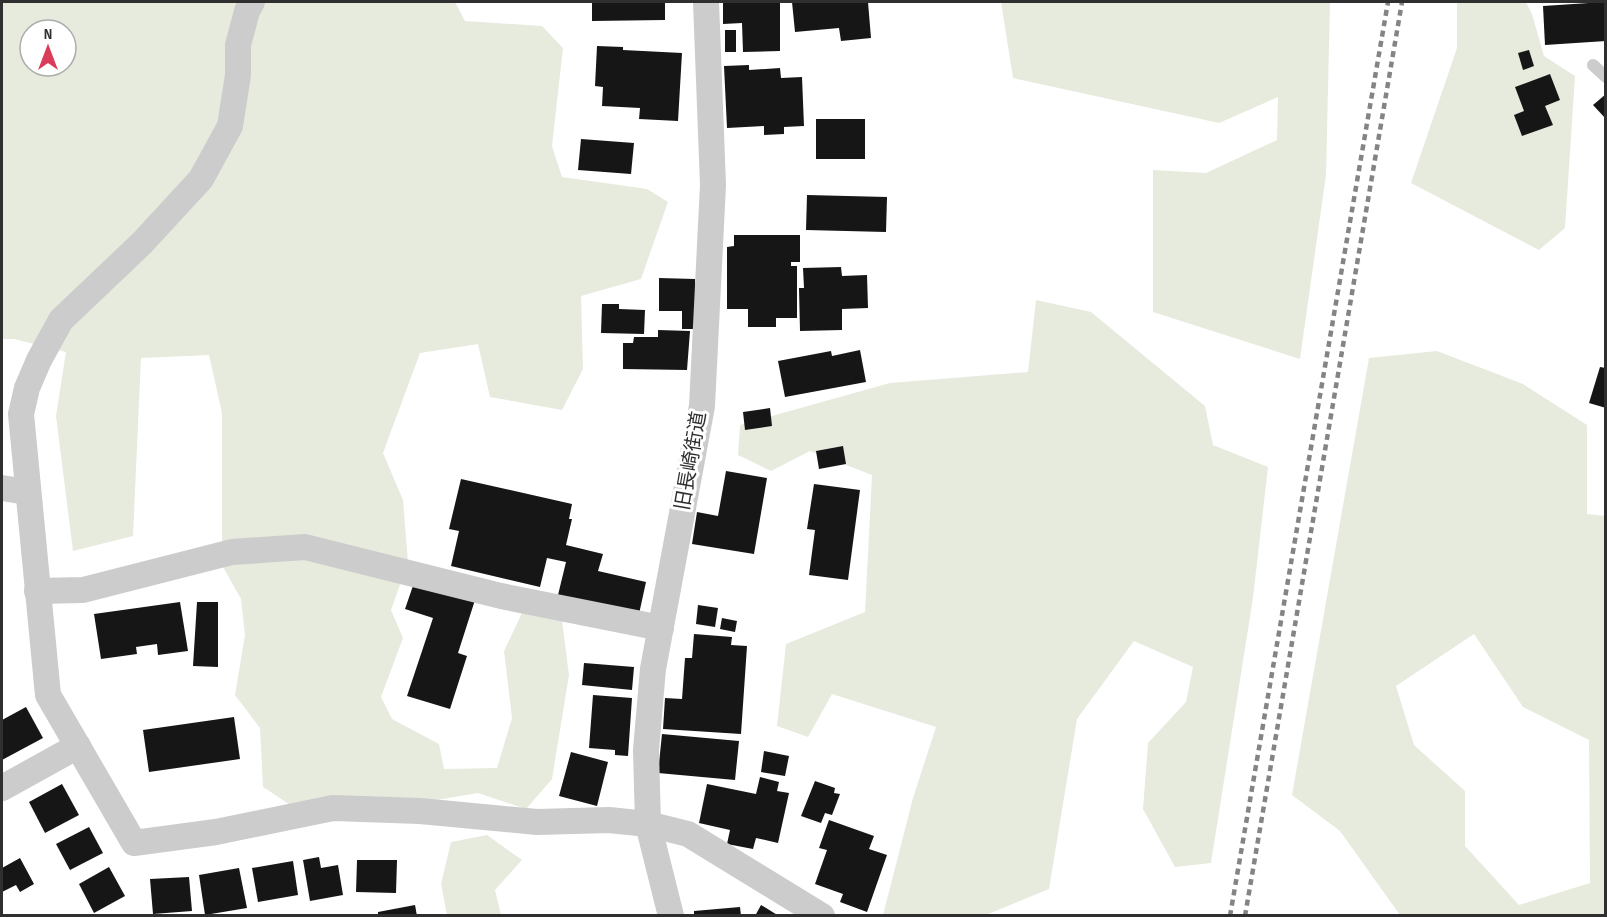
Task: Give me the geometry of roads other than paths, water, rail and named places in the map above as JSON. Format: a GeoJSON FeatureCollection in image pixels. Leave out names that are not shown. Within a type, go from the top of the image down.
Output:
{"type":"FeatureCollection","features":[{"type":"Feature","properties":{"kind":"street"},"geometry":{"type":"LineString","coordinates":[[252,2],[247,11],[238,45],[238,75],[230,126],[201,179],[142,243],[61,320],[27,388],[21,414],[48,695],[134,843],[216,832],[333,808],[420,811],[537,822],[609,820],[648,824],[688,834],[822,915]]}},
{"type":"Feature","properties":{"kind":"street","name":"旧長崎街道"},"geometry":{"type":"LineString","coordinates":[[671,915],[648,824],[646,750],[653,669],[702,406],[713,184],[706,2]]}},
{"type":"Feature","properties":{"kind":"street"},"geometry":{"type":"LineString","coordinates":[[2,488],[27,492]]}},
{"type":"Feature","properties":{"kind":"street"},"geometry":{"type":"LineString","coordinates":[[37,591],[82,590],[232,552],[305,547],[501,596],[661,628]]}},
{"type":"Feature","properties":{"kind":"street"},"geometry":{"type":"LineString","coordinates":[[2,788],[78,746]]}},
{"type":"Feature","properties":{"kind":"lane"},"geometry":{"type":"LineString","coordinates":[[1593,65],[1605,77]]}},
{"type":"Feature","properties":{"kind":"railway"},"geometry":{"type":"LineString","coordinates":[[1230,916],[1388,2]]}},
{"type":"Feature","properties":{"kind":"railway"},"geometry":{"type":"LineString","coordinates":[[1245,916],[1402,2]]}}]}
